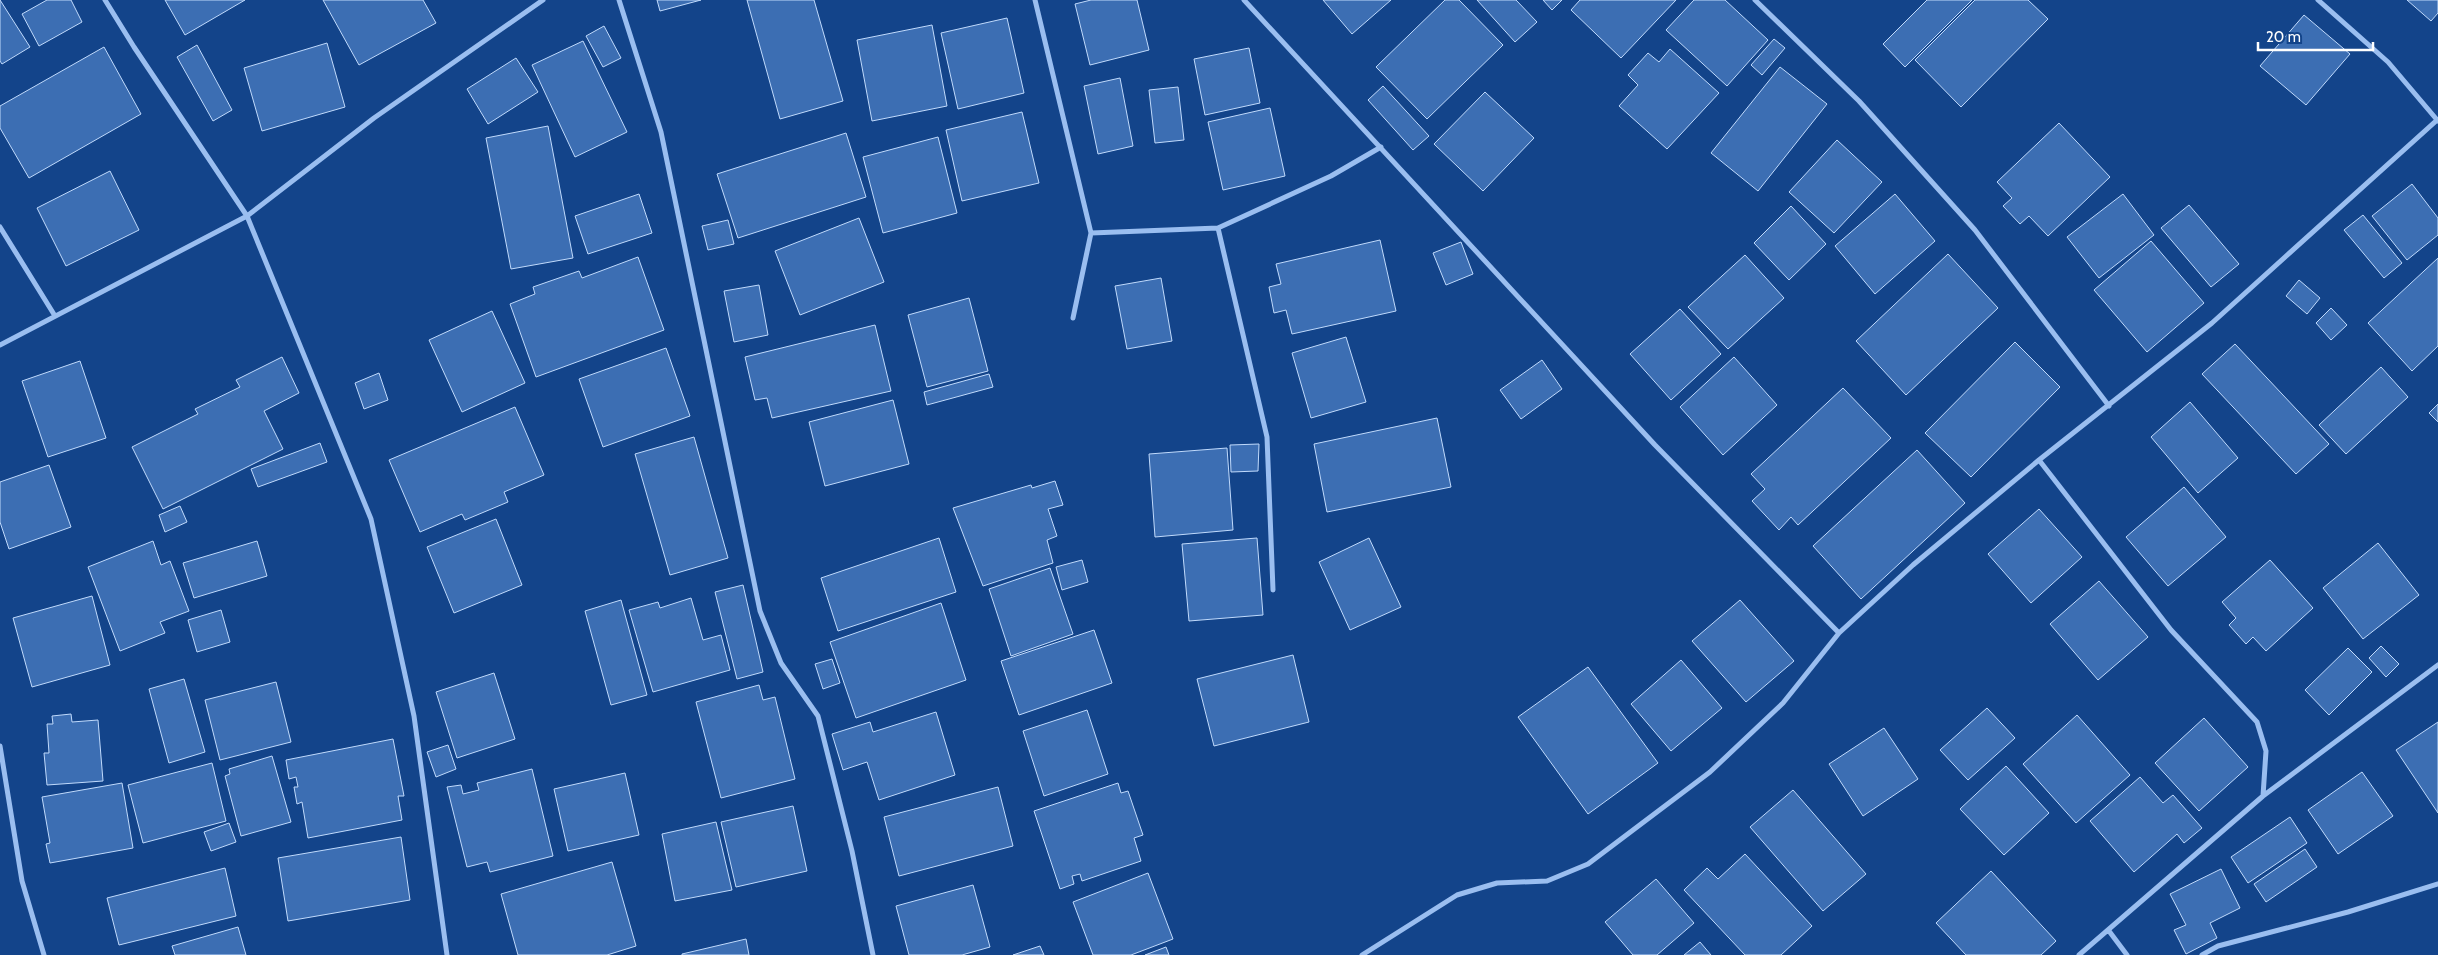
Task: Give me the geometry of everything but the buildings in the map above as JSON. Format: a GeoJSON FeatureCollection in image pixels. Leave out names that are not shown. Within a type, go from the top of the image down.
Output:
{"type":"FeatureCollection","features":[{"type":"Feature","properties":{"kind":"street"},"geometry":{"type":"LineString","coordinates":[[105,0],[247,216],[372,519],[414,716],[447,955]]}},
{"type":"Feature","properties":{"kind":"street"},"geometry":{"type":"LineString","coordinates":[[0,345],[247,216],[374,118],[543,0]]}},
{"type":"Feature","properties":{"kind":"street"},"geometry":{"type":"LineString","coordinates":[[618,0],[661,132],[760,611],[780,662],[818,716],[852,851],[873,955]]}},
{"type":"Feature","properties":{"kind":"street"},"geometry":{"type":"LineString","coordinates":[[1035,0],[1091,233],[1073,318]]}},
{"type":"Feature","properties":{"kind":"street"},"geometry":{"type":"LineString","coordinates":[[1244,0],[1655,445],[1840,633]]}},
{"type":"Feature","properties":{"kind":"street"},"geometry":{"type":"LineString","coordinates":[[1755,0],[1859,101],[1976,230],[2109,406]]}},
{"type":"Feature","properties":{"kind":"street"},"geometry":{"type":"LineString","coordinates":[[1362,955],[1457,895],[1497,883],[1547,881],[1588,864],[1710,772],[1783,703],[1840,633],[1913,566],[2039,460],[2212,323],[2437,120],[2388,62],[2318,0]]}},
{"type":"Feature","properties":{"kind":"street"},"geometry":{"type":"LineString","coordinates":[[1091,233],[1218,228],[1331,176],[1381,147]]}},
{"type":"Feature","properties":{"kind":"street"},"geometry":{"type":"LineString","coordinates":[[0,227],[55,316]]}},
{"type":"Feature","properties":{"kind":"street"},"geometry":{"type":"LineString","coordinates":[[1218,228],[1267,437],[1273,590]]}},
{"type":"Feature","properties":{"kind":"street"},"geometry":{"type":"LineString","coordinates":[[2039,460],[2170,630],[2256,722],[2266,751],[2263,796]]}},
{"type":"Feature","properties":{"kind":"street"},"geometry":{"type":"LineString","coordinates":[[2079,955],[2263,796],[2438,665]]}},
{"type":"Feature","properties":{"kind":"street"},"geometry":{"type":"LineString","coordinates":[[0,746],[22,880],[44,955]]}},
{"type":"Feature","properties":{"kind":"street"},"geometry":{"type":"LineString","coordinates":[[2202,955],[2218,946],[2348,912],[2438,884]]}},
{"type":"Feature","properties":{"kind":"street"},"geometry":{"type":"LineString","coordinates":[[2109,931],[2127,955]]}}]}
